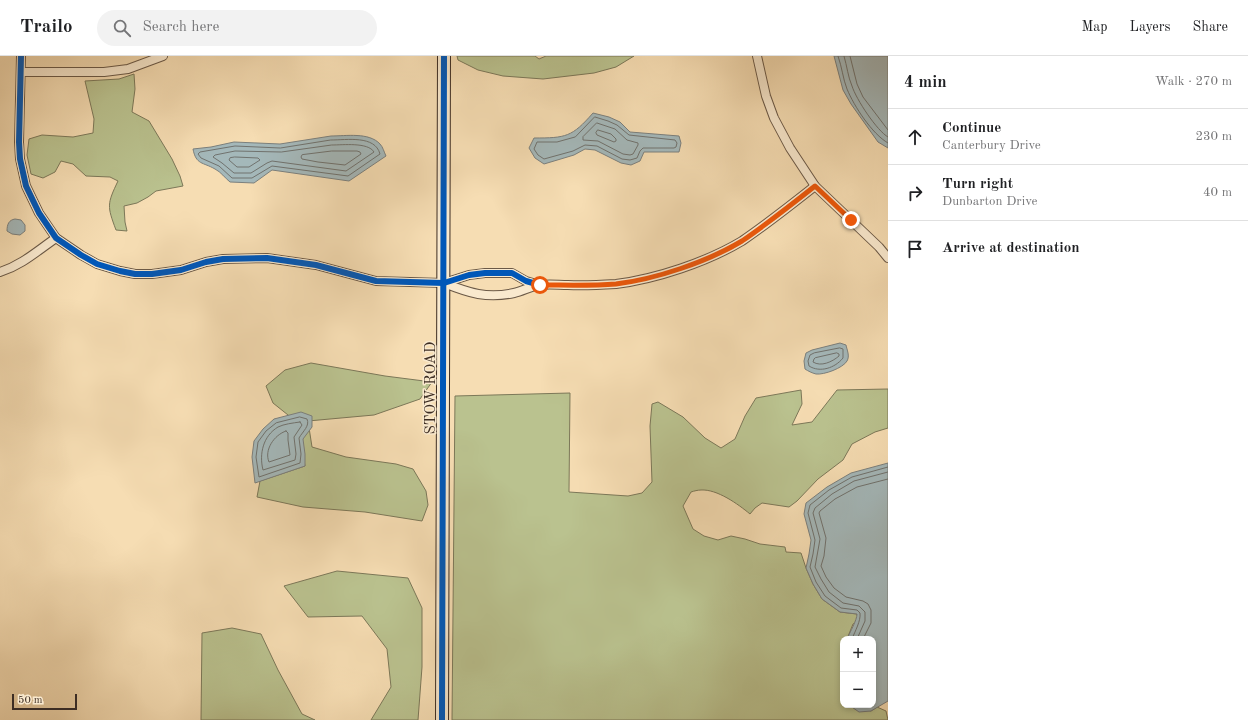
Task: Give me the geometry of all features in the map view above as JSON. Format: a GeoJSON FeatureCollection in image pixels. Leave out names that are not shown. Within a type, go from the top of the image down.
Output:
{"type":"FeatureCollection","features":[{"type":"Feature","properties":{"kind":"street"},"geometry":{"type":"LineString","coordinates":[[21,56],[19,142],[23,172],[31,199],[56,238],[81,255],[98,264],[135,274],[166,273],[223,259],[267,258],[316,265],[376,281],[444,283],[475,294],[493,295],[516,293],[527,288],[540,285]]}},
{"type":"Feature","properties":{"kind":"street"},"geometry":{"type":"LineString","coordinates":[[21,72],[116,71],[128,69],[163,56]]}},
{"type":"Feature","properties":{"kind":"street","name":"STOW ROAD"},"geometry":{"type":"LineString","coordinates":[[442,720],[444,56]]}},
{"type":"Feature","properties":{"kind":"street"},"geometry":{"type":"LineString","coordinates":[[757,56],[766,96],[774,118],[790,148],[815,186],[879,247],[888,258]]}},
{"type":"Feature","properties":{"kind":"street"},"geometry":{"type":"LineString","coordinates":[[444,283],[469,275],[485,273],[512,273],[526,281],[540,285],[576,286],[616,284],[640,280],[673,271],[717,254],[741,241],[770,221],[815,186]]}},
{"type":"Feature","properties":{"kind":"street"},"geometry":{"type":"LineString","coordinates":[[0,272],[18,265],[56,238]]}},
{"type":"Feature","properties":{"kind":"green space"},"geometry":{"type":"Polygon","coordinates":[[[457,56],[535,56],[539,59],[546,56],[634,56],[616,67],[594,73],[543,79],[503,76],[478,70],[458,60],[457,56]]]}},
{"type":"Feature","properties":{"kind":"green space"},"geometry":{"type":"Polygon","coordinates":[[[134,74],[135,89],[132,112],[149,121],[172,159],[183,186],[156,191],[137,203],[124,206],[127,231],[116,230],[110,210],[110,200],[118,181],[110,177],[86,176],[73,164],[61,161],[55,172],[43,178],[31,174],[27,155],[29,139],[42,135],[73,137],[93,133],[94,119],[85,81],[119,79],[134,74]]]}},
{"type":"Feature","properties":{"kind":"green space"},"geometry":{"type":"Polygon","coordinates":[[[311,363],[385,376],[432,382],[420,399],[374,415],[308,421],[312,447],[346,457],[396,464],[413,469],[426,491],[428,505],[422,521],[365,512],[303,507],[257,497],[260,481],[305,466],[298,423],[273,403],[266,386],[285,370],[311,363]]]}},
{"type":"Feature","properties":{"kind":"green space"},"geometry":{"type":"Polygon","coordinates":[[[888,389],[888,428],[875,432],[852,444],[843,460],[818,479],[797,501],[789,507],[762,503],[750,514],[733,502],[714,492],[701,490],[691,492],[683,506],[693,529],[704,536],[718,540],[731,536],[760,544],[785,547],[786,552],[801,553],[813,584],[822,599],[840,612],[857,614],[858,621],[853,624],[848,636],[840,636],[840,708],[858,708],[871,711],[877,707],[886,711],[888,720],[452,720],[455,396],[570,393],[569,492],[628,496],[642,493],[652,482],[650,426],[652,404],[658,402],[683,417],[705,438],[721,448],[735,439],[745,416],[756,398],[801,390],[802,404],[792,425],[812,422],[837,390],[888,389]]]}},
{"type":"Feature","properties":{"kind":"green space"},"geometry":{"type":"Polygon","coordinates":[[[337,571],[408,578],[422,608],[422,667],[418,720],[371,720],[391,687],[387,649],[362,616],[308,617],[284,586],[337,571]]]}},
{"type":"Feature","properties":{"kind":"green space"},"geometry":{"type":"Polygon","coordinates":[[[232,628],[261,634],[278,670],[302,714],[315,720],[201,720],[202,633],[232,628]]]}},
{"type":"Feature","properties":{"kind":"water"},"geometry":{"type":"Polygon","coordinates":[[[834,56],[888,56],[888,148],[878,142],[851,104],[843,90],[834,56]]]}},
{"type":"Feature","properties":{"kind":"water"},"geometry":{"type":"Polygon","coordinates":[[[593,113],[609,117],[620,122],[630,132],[679,136],[681,143],[679,152],[644,152],[640,161],[631,165],[621,163],[595,150],[585,149],[574,155],[544,164],[535,158],[529,148],[534,138],[554,137],[568,134],[579,127],[593,113]]]}},
{"type":"Feature","properties":{"kind":"water"},"geometry":{"type":"Polygon","coordinates":[[[331,136],[364,136],[370,138],[380,144],[386,156],[349,181],[272,170],[254,183],[230,182],[217,170],[198,161],[193,149],[234,142],[280,144],[331,136]]]}},
{"type":"Feature","properties":{"kind":"water"},"geometry":{"type":"Polygon","coordinates":[[[11,220],[21,220],[25,225],[25,231],[20,235],[12,234],[7,231],[7,226],[11,220]]]}},
{"type":"Feature","properties":{"kind":"water"},"geometry":{"type":"Polygon","coordinates":[[[840,343],[846,345],[848,359],[845,364],[833,370],[819,374],[805,369],[804,361],[806,353],[840,343]]]}},
{"type":"Feature","properties":{"kind":"water"},"geometry":{"type":"Polygon","coordinates":[[[301,412],[312,416],[312,427],[303,439],[305,466],[255,483],[252,457],[254,441],[263,429],[274,419],[301,412]]]}},
{"type":"Feature","properties":{"kind":"water"},"geometry":{"type":"Polygon","coordinates":[[[888,463],[888,701],[871,711],[859,712],[853,708],[876,708],[876,636],[848,636],[855,623],[857,614],[840,612],[822,599],[813,584],[806,568],[811,540],[804,514],[806,503],[827,487],[851,473],[888,463]]]}},
{"type":"Feature","properties":{"kind":"cycle path"},"geometry":{"type":"LineString","coordinates":[[21,56],[19,142],[20,159],[26,186],[39,213],[56,238],[97,264],[135,274],[152,274],[181,270],[206,262],[223,259],[267,258],[316,265],[376,281],[444,283],[469,275],[485,273],[512,273],[526,281],[540,285]]}},
{"type":"Feature","properties":{"kind":"cycle path"},"geometry":{"type":"LineString","coordinates":[[442,720],[444,56]]}},
{"type":"Feature","properties":{"kind":"route"},"geometry":{"type":"LineString","coordinates":[[540,285],[576,286],[616,284],[640,280],[673,271],[717,254],[741,241],[770,221],[815,186],[851,220]]}}]}
